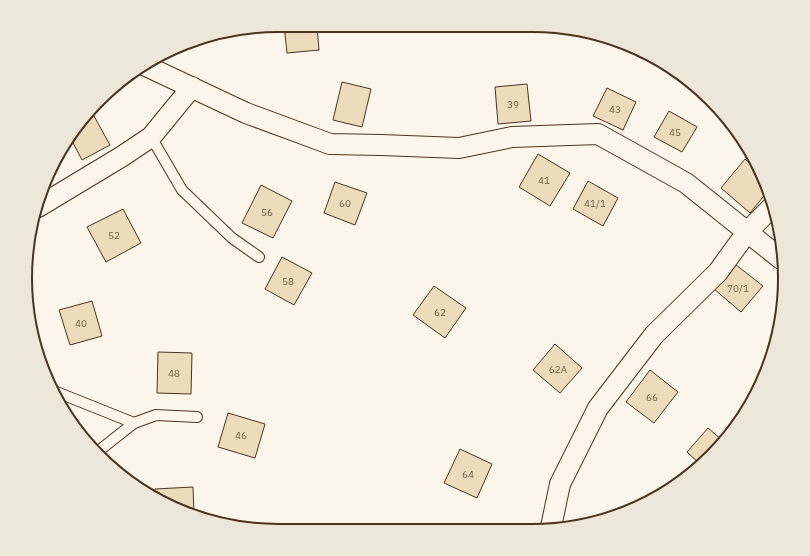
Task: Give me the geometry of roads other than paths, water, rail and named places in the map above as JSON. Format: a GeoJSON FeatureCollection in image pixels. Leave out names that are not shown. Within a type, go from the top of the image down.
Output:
{"type":"FeatureCollection","features":[{"type":"Feature","properties":{"kind":"street"},"geometry":{"type":"LineString","coordinates":[[151,67],[246,113],[330,144],[459,148],[512,137],[598,134],[686,183],[777,256]]}},
{"type":"Feature","properties":{"kind":"street"},"geometry":{"type":"LineString","coordinates":[[43,204],[151,137],[192,87]]}},
{"type":"Feature","properties":{"kind":"street"},"geometry":{"type":"LineString","coordinates":[[552,523],[560,484],[598,408],[654,335],[718,272],[747,232],[769,210]]}},
{"type":"Feature","properties":{"kind":"lane"},"geometry":{"type":"LineString","coordinates":[[151,137],[182,190],[232,238],[259,258]]}},
{"type":"Feature","properties":{"kind":"lane"},"geometry":{"type":"LineString","coordinates":[[61,394],[134,424]]}},
{"type":"Feature","properties":{"kind":"lane"},"geometry":{"type":"LineString","coordinates":[[101,448],[134,424],[156,416],[197,417]]}}]}
